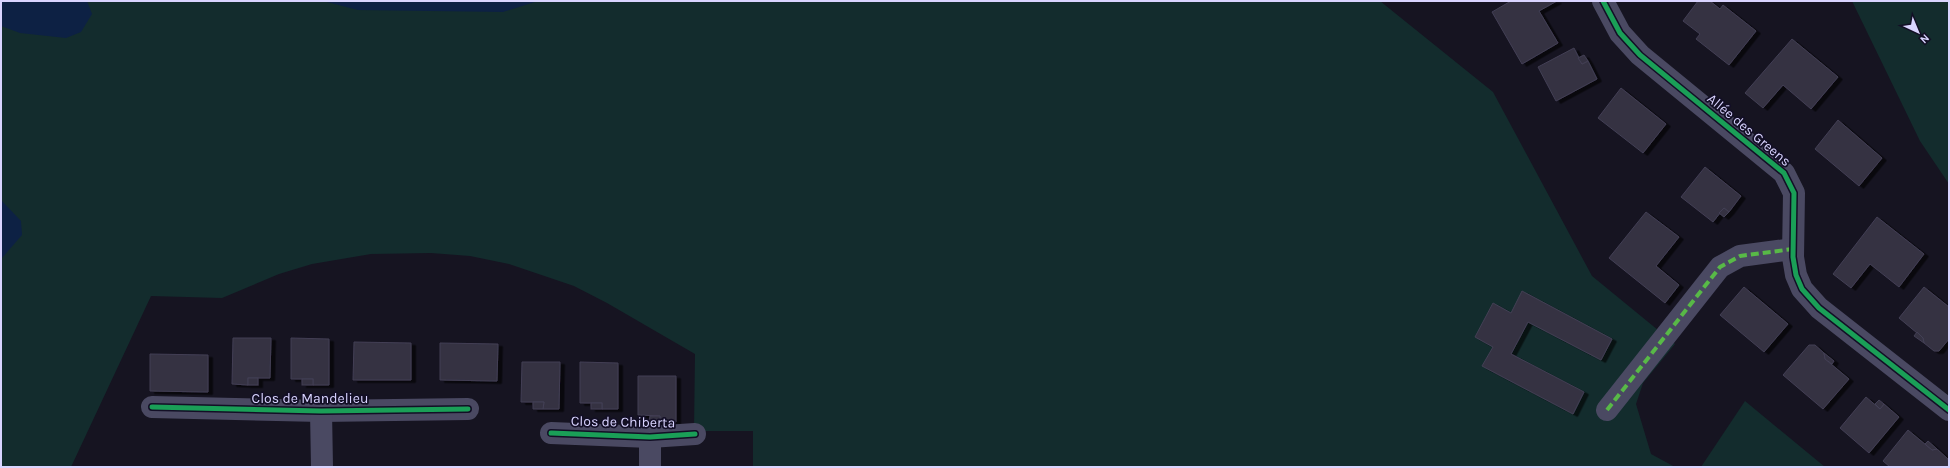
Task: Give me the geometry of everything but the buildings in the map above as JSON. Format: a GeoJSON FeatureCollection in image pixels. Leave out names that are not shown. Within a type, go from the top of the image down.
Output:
{"type":"FeatureCollection","features":[{"type":"Feature","properties":{"kind":"street","name":"Allée des Greens"},"geometry":{"type":"LineString","coordinates":[[1603,1],[1620,33],[1640,55],[1784,173],[1794,193],[1793,249],[1796,275],[1802,289],[1819,308],[1949,410]]}},
{"type":"Feature","properties":{"kind":"street"},"geometry":{"type":"LineString","coordinates":[[1607,410],[1720,267],[1740,256],[1793,249]]}},
{"type":"Feature","properties":{"kind":"street","name":"Clos de Mandelieu"},"geometry":{"type":"LineString","coordinates":[[152,407],[321,411],[468,409]]}},
{"type":"Feature","properties":{"kind":"street","name":"Clos de Mandelieu"},"geometry":{"type":"LineString","coordinates":[[321,411],[322,467]]}},
{"type":"Feature","properties":{"kind":"street","name":"Clos de Chiberta"},"geometry":{"type":"LineString","coordinates":[[551,433],[650,437],[695,434]]}},
{"type":"Feature","properties":{"kind":"street","name":"Clos de Chiberta"},"geometry":{"type":"LineString","coordinates":[[650,437],[650,467]]}},
{"type":"Feature","properties":{"kind":"green space"},"geometry":{"type":"Polygon","coordinates":[[[1,1],[1380,1],[1493,92],[1592,276],[1675,344],[1643,383],[1636,404],[1651,454],[1675,467],[753,467],[753,431],[694,431],[695,354],[607,303],[574,286],[509,264],[470,256],[431,253],[371,254],[312,264],[279,274],[222,298],[151,296],[71,467],[1,467],[1,1]]]}},
{"type":"Feature","properties":{"kind":"green space"},"geometry":{"type":"Polygon","coordinates":[[[1852,1],[1949,1],[1949,184],[1920,141],[1852,1]]]}},
{"type":"Feature","properties":{"kind":"green space"},"geometry":{"type":"Polygon","coordinates":[[[1745,401],[1825,467],[1701,467],[1745,401]]]}},
{"type":"Feature","properties":{"kind":"water"},"geometry":{"type":"Polygon","coordinates":[[[1,1],[87,1],[92,14],[81,32],[66,38],[20,33],[1,26],[1,1]]]}},
{"type":"Feature","properties":{"kind":"water"},"geometry":{"type":"Polygon","coordinates":[[[323,1],[538,1],[503,12],[358,10],[323,1]]]}},
{"type":"Feature","properties":{"kind":"water"},"geometry":{"type":"Polygon","coordinates":[[[1,200],[21,221],[22,235],[2,258],[1,200]]]}},
{"type":"Feature","properties":{"kind":"marked path"},"geometry":{"type":"LineString","coordinates":[[1607,410],[1720,267],[1740,256],[1793,249]]}},
{"type":"Feature","properties":{"kind":"cycle path"},"geometry":{"type":"LineString","coordinates":[[1603,1],[1620,33],[1640,55],[1784,173],[1794,193],[1793,257],[1796,275],[1802,289],[1819,308],[1949,410]]}},
{"type":"Feature","properties":{"kind":"cycle path"},"geometry":{"type":"LineString","coordinates":[[152,407],[321,411],[468,409]]}},
{"type":"Feature","properties":{"kind":"cycle path"},"geometry":{"type":"LineString","coordinates":[[551,433],[650,437],[695,434]]}}]}
